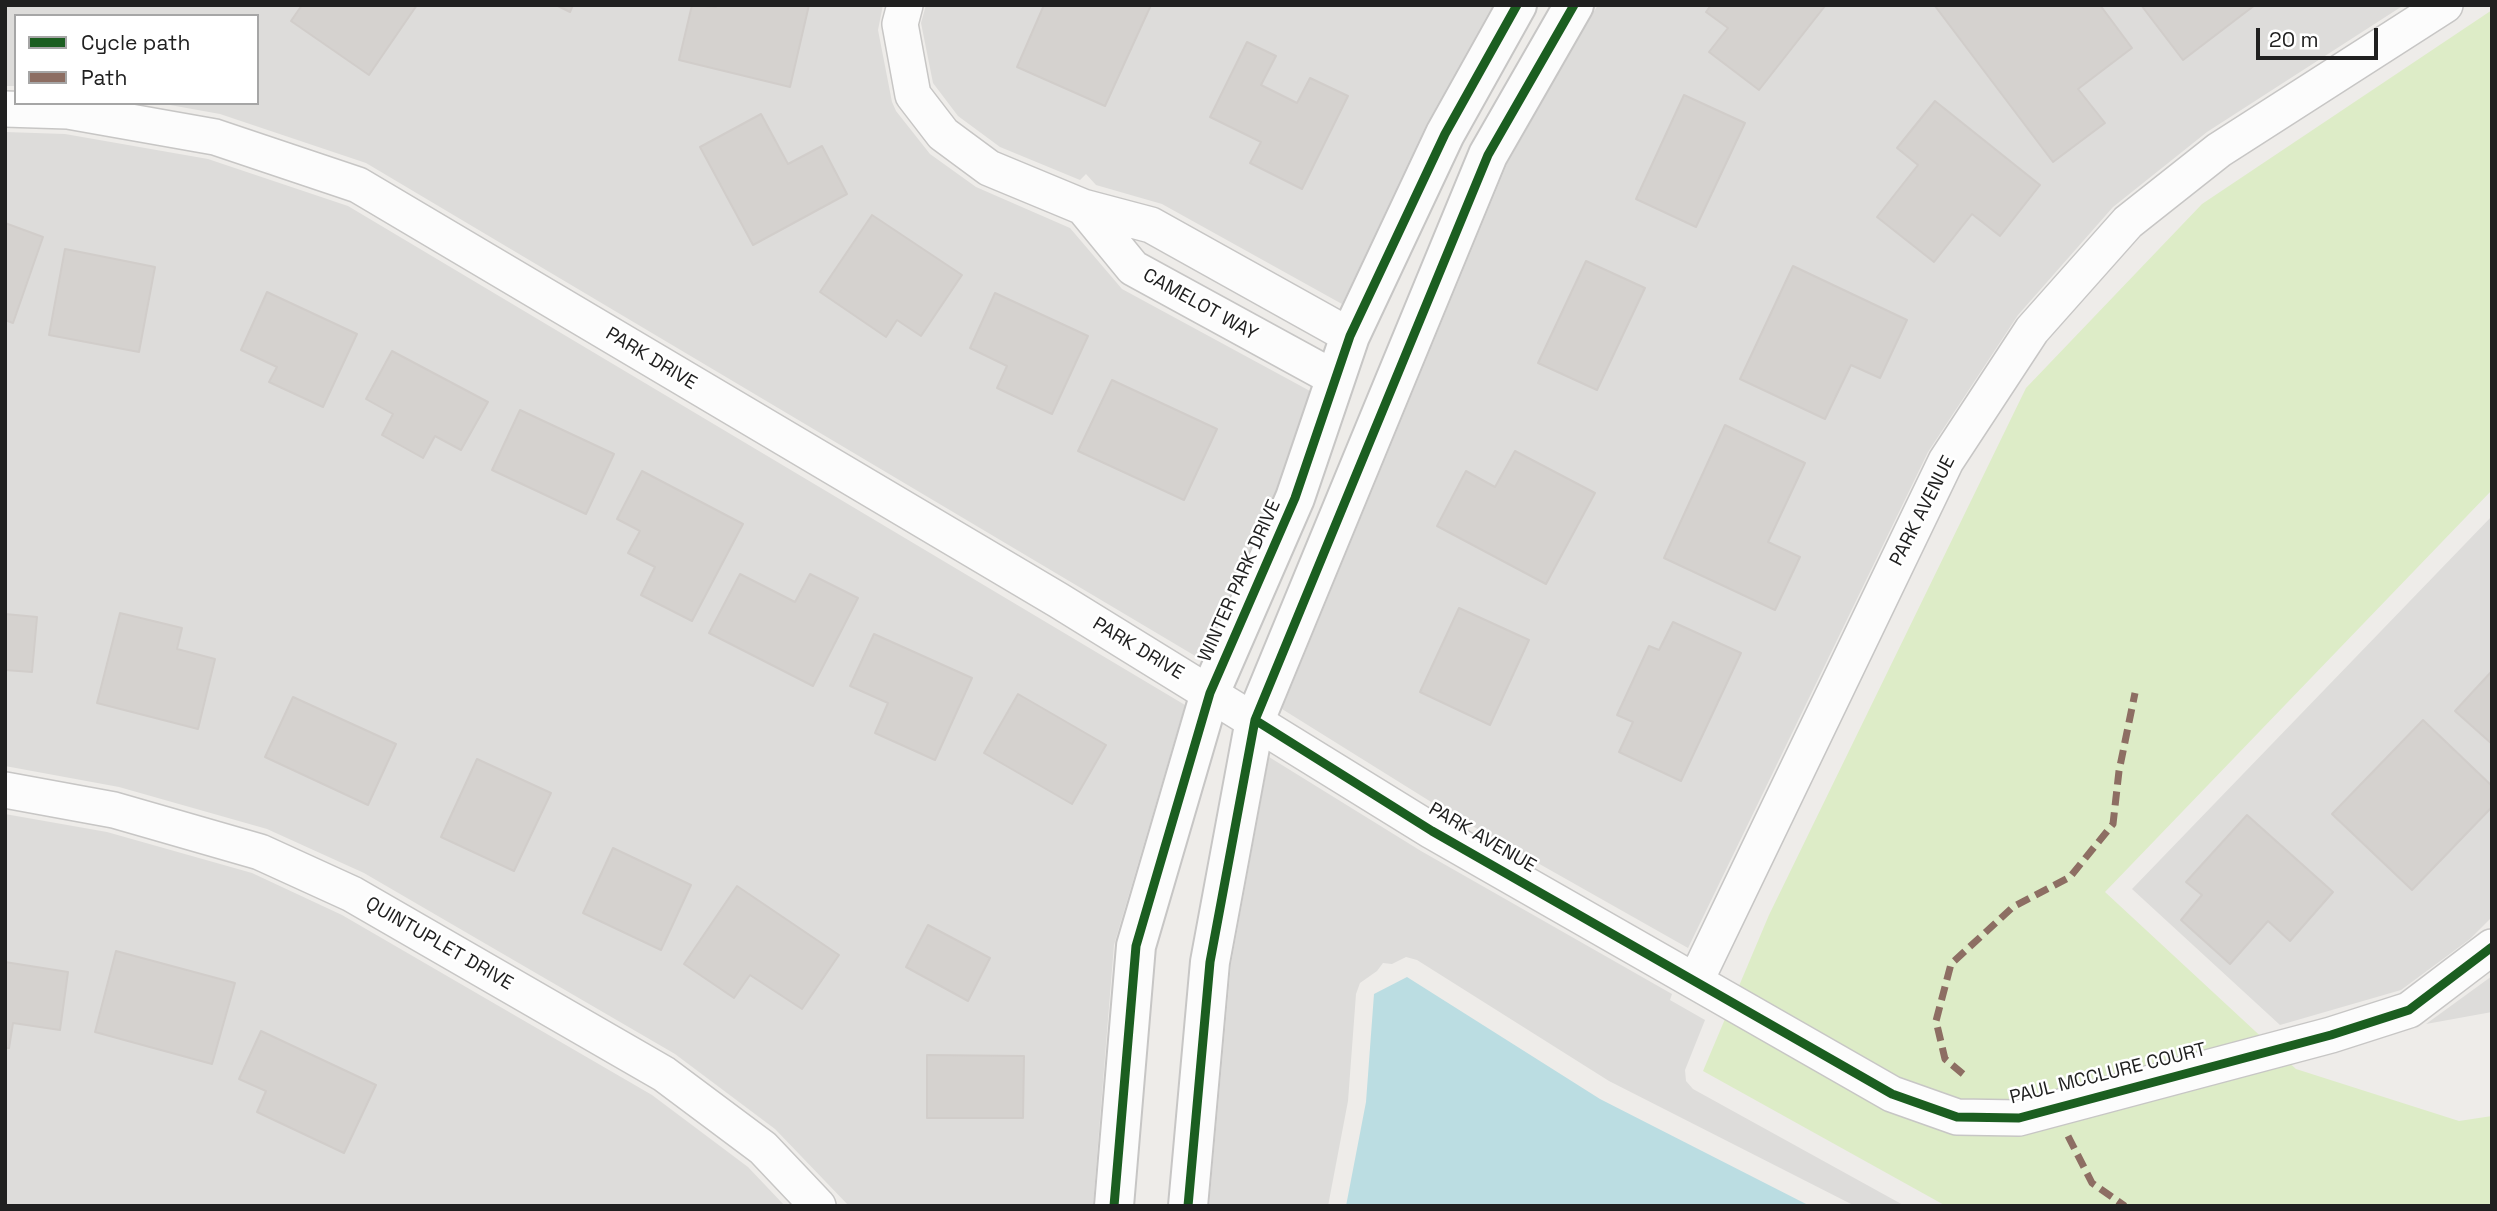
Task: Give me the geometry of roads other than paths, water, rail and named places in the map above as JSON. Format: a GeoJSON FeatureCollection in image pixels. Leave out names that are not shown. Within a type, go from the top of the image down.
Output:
{"type":"FeatureCollection","features":[{"type":"Feature","properties":{"kind":"street","name":"CAMELOT WAY"},"geometry":{"type":"LineString","coordinates":[[905,5],[900,24],[913,95],[943,134],[989,168],[1083,207],[1151,225],[1350,336]]}},
{"type":"Feature","properties":{"kind":"street","name":"WINTER PARK DRIVE"},"geometry":{"type":"LineString","coordinates":[[1114,1206],[1136,946],[1210,693],[1295,498],[1350,336],[1445,134],[1517,5]]}},
{"type":"Feature","properties":{"kind":"street"},"geometry":{"type":"LineString","coordinates":[[1188,1206],[1210,962],[1255,720],[1488,155],[1574,5]]}},
{"type":"Feature","properties":{"kind":"street","name":"PARK AVENUE"},"geometry":{"type":"LineString","coordinates":[[1255,720],[1432,831],[1696,980],[1947,461],[2032,330],[2128,222],[2219,150],[2445,5]]}},
{"type":"Feature","properties":{"kind":"street","name":"PARK DRIVE"},"geometry":{"type":"LineString","coordinates":[[5,109],[68,111],[215,137],[358,185],[1255,720]]}},
{"type":"Feature","properties":{"kind":"street","name":"CAMELOT WAY"},"geometry":{"type":"LineString","coordinates":[[1083,207],[1133,268],[1336,379]]}},
{"type":"Feature","properties":{"kind":"street","name":"QUINTUPLET DRIVE"},"geometry":{"type":"LineString","coordinates":[[5,790],[114,810],[260,852],[352,894],[664,1074],[762,1148],[818,1206]]}},
{"type":"Feature","properties":{"kind":"street","name":"PAUL MCCLURE COURT"},"geometry":{"type":"LineString","coordinates":[[1696,980],[1892,1094],[1957,1117],[2020,1118],[2331,1035],[2409,1010],[2492,947]]}},
{"type":"Feature","properties":{"kind":"water"},"geometry":{"type":"Polygon","coordinates":[[[1407,977],[1600,1099],[1810,1206],[1346,1206],[1366,1102],[1374,994],[1407,977]]]}}]}
